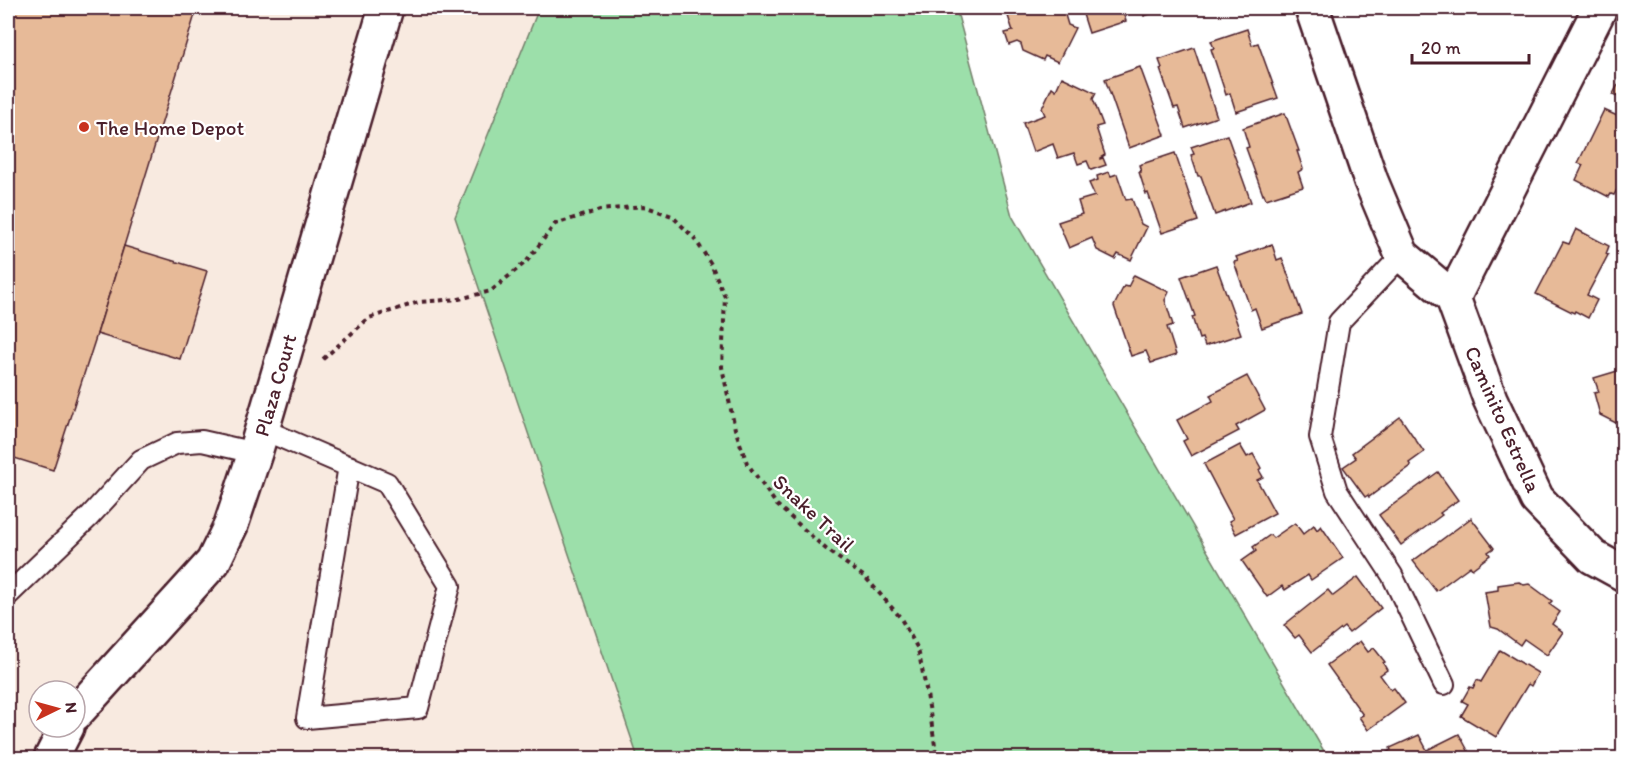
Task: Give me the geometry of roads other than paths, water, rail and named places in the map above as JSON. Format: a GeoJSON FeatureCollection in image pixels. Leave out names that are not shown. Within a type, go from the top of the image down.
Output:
{"type":"FeatureCollection","features":[{"type":"Feature","properties":{"kind":"street","name":"Plaza Court"},"geometry":{"type":"LineString","coordinates":[[87,701],[213,562],[231,525],[259,441],[386,8]]}},
{"type":"Feature","properties":{"kind":"street","name":"Caminito Estrella"},"geometry":{"type":"LineString","coordinates":[[1312,8],[1371,181],[1402,255],[1453,298],[1490,399],[1538,499],[1593,557],[1623,574]]}},
{"type":"Feature","properties":{"kind":"street"},"geometry":{"type":"LineString","coordinates":[[1453,298],[1600,8]]}},
{"type":"Feature","properties":{"kind":"street"},"geometry":{"type":"LineString","coordinates":[[51,759],[61,739]]}},
{"type":"Feature","properties":{"kind":"lane"},"geometry":{"type":"LineString","coordinates":[[1402,255],[1340,322],[1320,437],[1337,491],[1392,575],[1444,684]]}},
{"type":"Feature","properties":{"kind":"lane"},"geometry":{"type":"LineString","coordinates":[[8,595],[88,517],[141,460],[177,443],[259,441],[350,466],[387,483],[450,586],[418,708],[307,718],[350,466]]}},
{"type":"Feature","properties":{"kind":"place","name":"The Home Depot"},"geometry":{"type":"Point","coordinates":[84,127]}}]}
